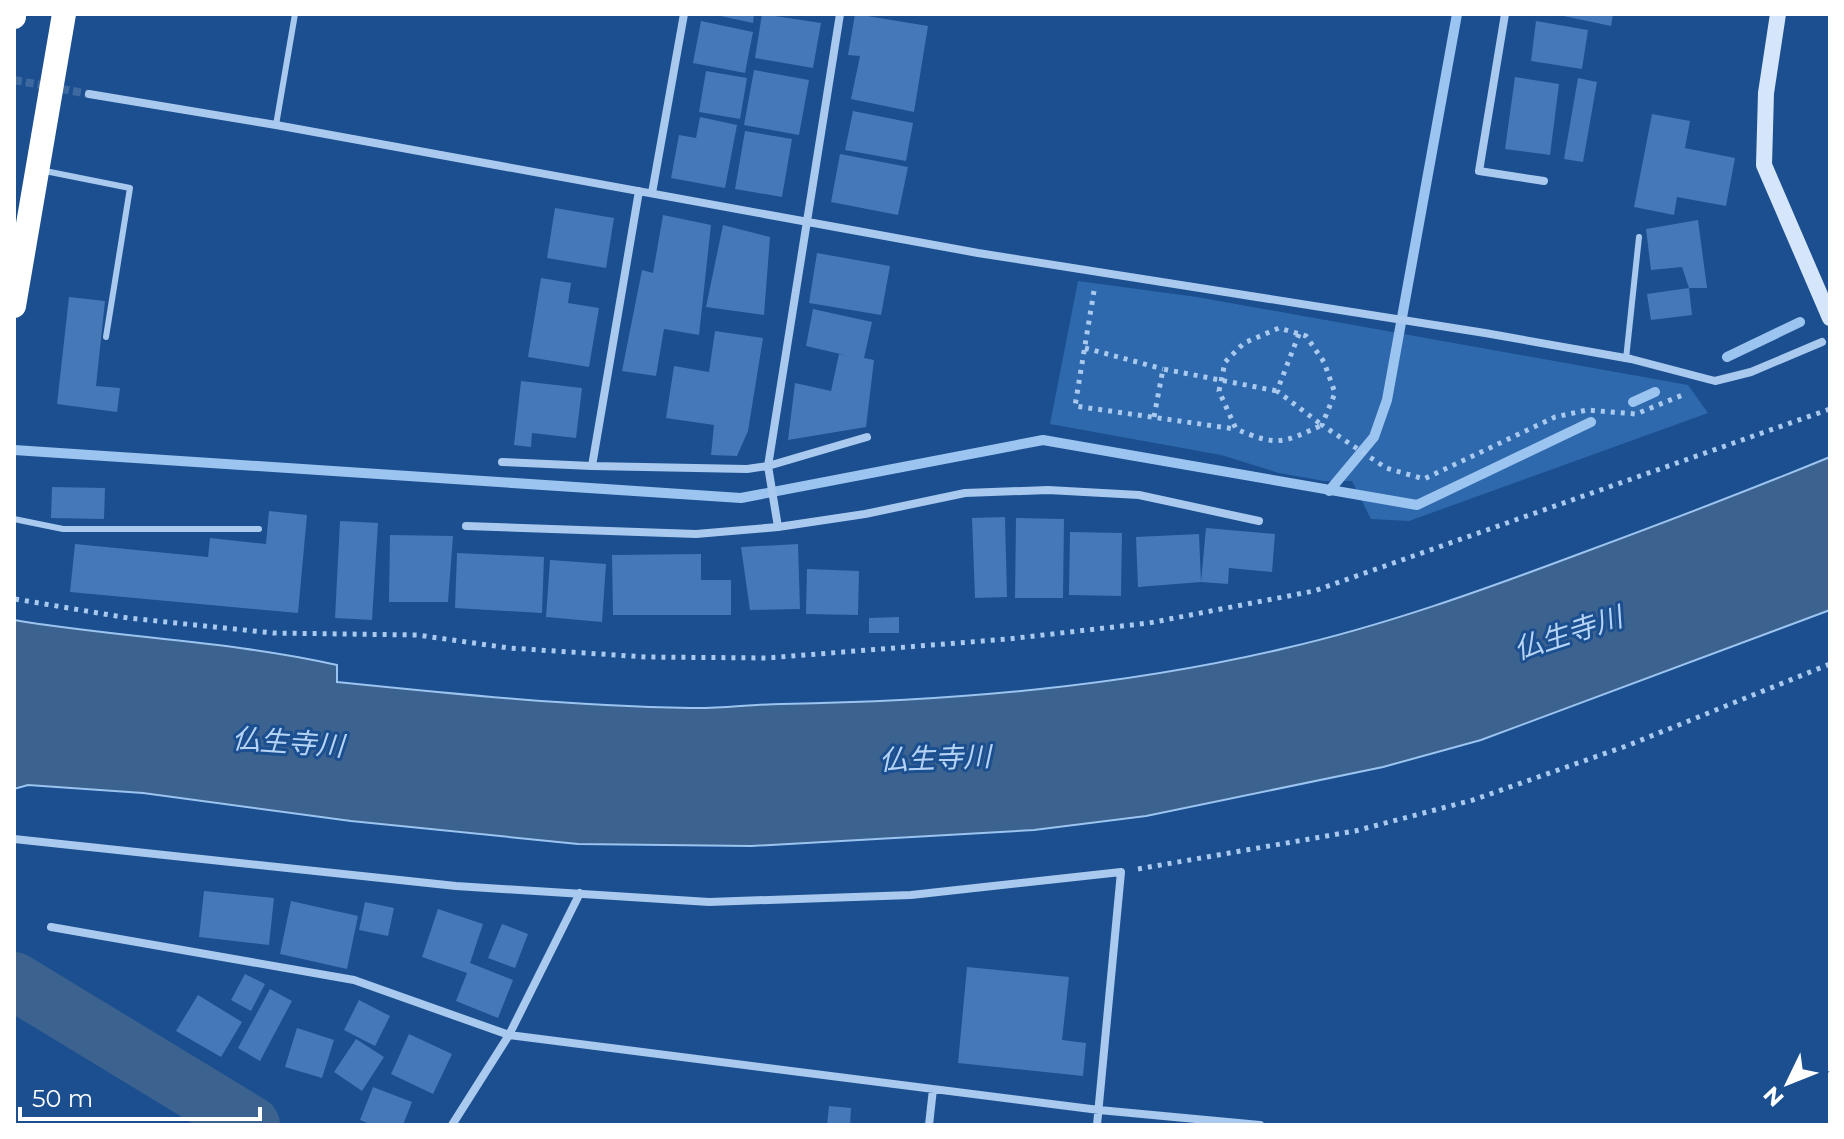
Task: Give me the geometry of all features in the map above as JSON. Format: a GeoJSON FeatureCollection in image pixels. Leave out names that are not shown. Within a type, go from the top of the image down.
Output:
{"type":"FeatureCollection","features":[{"type":"Feature","properties":{"kind":"highway"},"geometry":{"type":"LineString","coordinates":[[14,306],[64,14]]}},
{"type":"Feature","properties":{"kind":"street"},"geometry":{"type":"LineString","coordinates":[[652,193],[684,14]]}},
{"type":"Feature","properties":{"kind":"street"},"geometry":{"type":"LineString","coordinates":[[778,527],[768,466],[840,14]]}},
{"type":"Feature","properties":{"kind":"street"},"geometry":{"type":"LineString","coordinates":[[1505,14],[1479,171],[1544,181]]}},
{"type":"Feature","properties":{"kind":"street"},"geometry":{"type":"LineString","coordinates":[[1778,14],[1766,93],[1764,165],[1830,318]]}},
{"type":"Feature","properties":{"kind":"street"},"geometry":{"type":"LineString","coordinates":[[89,94],[1097,273],[1485,333],[1626,359],[1715,381],[1751,372],[1822,342]]}},
{"type":"Feature","properties":{"kind":"street"},"geometry":{"type":"LineString","coordinates":[[592,466],[639,191]]}},
{"type":"Feature","properties":{"kind":"street"},"geometry":{"type":"LineString","coordinates":[[502,462],[747,469],[768,466],[867,437]]}},
{"type":"Feature","properties":{"kind":"street"},"geometry":{"type":"LineString","coordinates":[[466,526],[696,534],[778,527],[865,514],[965,493],[1048,490],[1139,495],[1259,521]]}},
{"type":"Feature","properties":{"kind":"street"},"geometry":{"type":"LineString","coordinates":[[14,839],[456,886],[709,902],[911,895],[1121,872],[1097,1125]]}},
{"type":"Feature","properties":{"kind":"street"},"geometry":{"type":"LineString","coordinates":[[452,1125],[509,1035],[580,893]]}},
{"type":"Feature","properties":{"kind":"street"},"geometry":{"type":"LineString","coordinates":[[51,927],[354,980],[509,1035],[1099,1110],[1260,1125]]}},
{"type":"Feature","properties":{"kind":"street"},"geometry":{"type":"LineString","coordinates":[[929,1125],[933,1089]]}},
{"type":"Feature","properties":{"kind":"lane"},"geometry":{"type":"LineString","coordinates":[[276,125],[295,14]]}},
{"type":"Feature","properties":{"kind":"lane"},"geometry":{"type":"LineString","coordinates":[[37,170],[130,188],[106,337]]}},
{"type":"Feature","properties":{"kind":"lane"},"geometry":{"type":"LineString","coordinates":[[1626,359],[1639,237]]}},
{"type":"Feature","properties":{"kind":"lane"},"geometry":{"type":"LineString","coordinates":[[14,519],[63,529],[259,529]]}},
{"type":"Feature","properties":{"kind":"path"},"geometry":{"type":"LineString","coordinates":[[1097,273],[1075,406],[1236,429],[1257,438],[1285,442],[1322,425],[1335,393],[1324,362],[1306,336],[1279,328],[1244,343],[1225,362],[1219,391],[1236,429]]}},
{"type":"Feature","properties":{"kind":"path"},"geometry":{"type":"LineString","coordinates":[[1277,391],[1299,334]]}},
{"type":"Feature","properties":{"kind":"path"},"geometry":{"type":"LineString","coordinates":[[1085,348],[1163,369],[1277,391],[1386,468],[1424,479],[1555,417],[1587,410],[1636,414],[1715,381]]}},
{"type":"Feature","properties":{"kind":"path"},"geometry":{"type":"LineString","coordinates":[[1154,417],[1163,369]]}},
{"type":"Feature","properties":{"kind":"path"},"geometry":{"type":"LineString","coordinates":[[15,599],[128,618],[273,633],[417,635],[509,648],[646,657],[767,658],[1008,639],[1149,623],[1314,591],[1830,409]]}},
{"type":"Feature","properties":{"kind":"path"},"geometry":{"type":"LineString","coordinates":[[1121,872],[1355,831],[1473,800],[1629,745],[1830,664]]}},
{"type":"Feature","properties":{"kind":"shaded area"},"geometry":{"type":"Polygon","coordinates":[[[1078,281],[1197,297],[1688,385],[1708,413],[1409,521],[1371,519],[1352,481],[1324,481],[1279,473],[1221,455],[1050,424],[1078,281]]]}},
{"type":"Feature","properties":{"kind":"water","name":"仏生寺川"},"geometry":{"type":"Polygon","coordinates":[[[1830,457],[1830,610],[1481,740],[1383,767],[1146,816],[1034,830],[751,846],[578,844],[351,821],[143,793],[28,785],[14,789],[14,620],[297,657],[337,665],[337,682],[513,699],[702,708],[1036,690],[1161,673],[1286,648],[1360,629],[1543,567],[1830,457]]]}},
{"type":"Feature","properties":{"kind":"building"},"geometry":{"type":"Polygon","coordinates":[[[711,14],[754,14],[753,23],[711,14]]]}},
{"type":"Feature","properties":{"kind":"building"},"geometry":{"type":"Polygon","coordinates":[[[762,14],[821,23],[813,68],[755,58],[762,14]]]}},
{"type":"Feature","properties":{"kind":"building"},"geometry":{"type":"Polygon","coordinates":[[[855,14],[928,26],[914,112],[851,99],[860,56],[848,55],[855,14]]]}},
{"type":"Feature","properties":{"kind":"building"},"geometry":{"type":"Polygon","coordinates":[[[1554,14],[1613,14],[1611,26],[1554,14]]]}},
{"type":"Feature","properties":{"kind":"building"},"geometry":{"type":"Polygon","coordinates":[[[701,21],[753,32],[745,73],[693,63],[701,21]]]}},
{"type":"Feature","properties":{"kind":"building"},"geometry":{"type":"Polygon","coordinates":[[[1536,21],[1588,30],[1582,69],[1531,61],[1536,21]]]}},
{"type":"Feature","properties":{"kind":"building"},"geometry":{"type":"Polygon","coordinates":[[[754,70],[809,80],[799,135],[744,125],[754,70]]]}},
{"type":"Feature","properties":{"kind":"building"},"geometry":{"type":"Polygon","coordinates":[[[706,71],[747,78],[740,119],[699,112],[706,71]]]}},
{"type":"Feature","properties":{"kind":"building"},"geometry":{"type":"Polygon","coordinates":[[[1515,77],[1559,84],[1550,155],[1505,149],[1515,77]]]}},
{"type":"Feature","properties":{"kind":"building"},"geometry":{"type":"Polygon","coordinates":[[[1578,78],[1597,82],[1583,162],[1564,159],[1578,78]]]}},
{"type":"Feature","properties":{"kind":"building"},"geometry":{"type":"Polygon","coordinates":[[[853,111],[913,123],[906,161],[845,150],[853,111]]]}},
{"type":"Feature","properties":{"kind":"building"},"geometry":{"type":"Polygon","coordinates":[[[1652,114],[1690,121],[1685,148],[1735,158],[1726,206],[1677,197],[1674,215],[1634,207],[1652,114]]]}},
{"type":"Feature","properties":{"kind":"building"},"geometry":{"type":"Polygon","coordinates":[[[700,117],[737,125],[725,188],[671,178],[679,135],[696,138],[700,117]]]}},
{"type":"Feature","properties":{"kind":"building"},"geometry":{"type":"Polygon","coordinates":[[[745,131],[792,139],[782,197],[735,189],[745,131]]]}},
{"type":"Feature","properties":{"kind":"building"},"geometry":{"type":"Polygon","coordinates":[[[840,154],[908,167],[898,215],[831,202],[840,154]]]}},
{"type":"Feature","properties":{"kind":"building"},"geometry":{"type":"Polygon","coordinates":[[[555,208],[614,218],[606,268],[547,258],[555,208]]]}},
{"type":"Feature","properties":{"kind":"building"},"geometry":{"type":"Polygon","coordinates":[[[663,215],[711,225],[699,335],[664,329],[656,376],[622,371],[642,270],[653,273],[663,215]]]}},
{"type":"Feature","properties":{"kind":"building"},"geometry":{"type":"Polygon","coordinates":[[[1698,220],[1707,288],[1689,288],[1682,267],[1651,270],[1646,229],[1698,220]]]}},
{"type":"Feature","properties":{"kind":"building"},"geometry":{"type":"Polygon","coordinates":[[[723,225],[770,237],[764,315],[706,307],[723,225]]]}},
{"type":"Feature","properties":{"kind":"building"},"geometry":{"type":"Polygon","coordinates":[[[817,253],[890,266],[881,315],[809,303],[817,253]]]}},
{"type":"Feature","properties":{"kind":"building"},"geometry":{"type":"Polygon","coordinates":[[[541,278],[571,283],[568,303],[599,308],[589,367],[528,357],[541,278]]]}},
{"type":"Feature","properties":{"kind":"building"},"geometry":{"type":"Polygon","coordinates":[[[1689,288],[1692,315],[1651,320],[1647,294],[1689,288]]]}},
{"type":"Feature","properties":{"kind":"building"},"geometry":{"type":"Polygon","coordinates":[[[69,297],[105,301],[96,386],[120,388],[117,412],[57,404],[69,297]]]}},
{"type":"Feature","properties":{"kind":"building"},"geometry":{"type":"Polygon","coordinates":[[[813,309],[872,322],[864,358],[874,360],[866,427],[788,440],[795,383],[831,391],[839,354],[849,356],[806,346],[813,309]]]}},
{"type":"Feature","properties":{"kind":"building"},"geometry":{"type":"Polygon","coordinates":[[[715,331],[763,338],[748,431],[737,456],[711,455],[714,425],[666,418],[674,366],[709,372],[715,331]]]}},
{"type":"Feature","properties":{"kind":"building"},"geometry":{"type":"Polygon","coordinates":[[[521,381],[582,388],[576,438],[532,433],[531,447],[514,445],[521,381]]]}},
{"type":"Feature","properties":{"kind":"building"},"geometry":{"type":"Polygon","coordinates":[[[52,487],[105,488],[104,519],[51,518],[52,487]]]}},
{"type":"Feature","properties":{"kind":"building"},"geometry":{"type":"Polygon","coordinates":[[[269,511],[307,515],[298,613],[70,592],[75,544],[208,557],[210,538],[266,544],[269,511]]]}},
{"type":"Feature","properties":{"kind":"building"},"geometry":{"type":"Polygon","coordinates":[[[1005,517],[1007,597],[975,598],[972,518],[1005,517]]]}},
{"type":"Feature","properties":{"kind":"building"},"geometry":{"type":"Polygon","coordinates":[[[1016,518],[1064,519],[1063,598],[1015,598],[1016,518]]]}},
{"type":"Feature","properties":{"kind":"building"},"geometry":{"type":"Polygon","coordinates":[[[340,521],[378,523],[372,620],[335,618],[340,521]]]}},
{"type":"Feature","properties":{"kind":"building"},"geometry":{"type":"Polygon","coordinates":[[[1206,528],[1275,534],[1272,572],[1229,568],[1228,584],[1201,582],[1206,528]]]}},
{"type":"Feature","properties":{"kind":"building"},"geometry":{"type":"Polygon","coordinates":[[[1070,532],[1122,533],[1121,596],[1069,595],[1070,532]]]}},
{"type":"Feature","properties":{"kind":"building"},"geometry":{"type":"Polygon","coordinates":[[[1199,534],[1201,582],[1138,587],[1136,537],[1199,534]]]}},
{"type":"Feature","properties":{"kind":"building"},"geometry":{"type":"Polygon","coordinates":[[[390,535],[453,536],[448,602],[389,602],[390,535]]]}},
{"type":"Feature","properties":{"kind":"building"},"geometry":{"type":"Polygon","coordinates":[[[798,544],[800,609],[750,610],[741,547],[798,544]]]}},
{"type":"Feature","properties":{"kind":"building"},"geometry":{"type":"Polygon","coordinates":[[[457,553],[544,557],[542,613],[455,608],[457,553]]]}},
{"type":"Feature","properties":{"kind":"building"},"geometry":{"type":"Polygon","coordinates":[[[701,554],[701,580],[731,580],[731,615],[613,615],[612,555],[701,554]]]}},
{"type":"Feature","properties":{"kind":"building"},"geometry":{"type":"Polygon","coordinates":[[[550,560],[606,564],[602,622],[546,617],[550,560]]]}},
{"type":"Feature","properties":{"kind":"building"},"geometry":{"type":"Polygon","coordinates":[[[807,569],[859,571],[858,615],[806,614],[807,569]]]}},
{"type":"Feature","properties":{"kind":"building"},"geometry":{"type":"Polygon","coordinates":[[[899,617],[899,633],[869,633],[869,618],[899,617]]]}},
{"type":"Feature","properties":{"kind":"building"},"geometry":{"type":"Polygon","coordinates":[[[204,891],[274,898],[269,945],[199,937],[204,891]]]}},
{"type":"Feature","properties":{"kind":"building"},"geometry":{"type":"Polygon","coordinates":[[[291,901],[358,916],[347,969],[280,954],[291,901]]]}},
{"type":"Feature","properties":{"kind":"building"},"geometry":{"type":"Polygon","coordinates":[[[365,902],[394,908],[388,936],[359,930],[365,902]]]}},
{"type":"Feature","properties":{"kind":"building"},"geometry":{"type":"Polygon","coordinates":[[[438,909],[483,924],[470,963],[513,980],[498,1018],[456,1001],[467,973],[422,957],[438,909]]]}},
{"type":"Feature","properties":{"kind":"building"},"geometry":{"type":"Polygon","coordinates":[[[502,924],[528,934],[515,968],[488,958],[502,924]]]}},
{"type":"Feature","properties":{"kind":"building"},"geometry":{"type":"Polygon","coordinates":[[[967,967],[1069,977],[1062,1040],[1086,1043],[1083,1076],[958,1063],[967,967]]]}},
{"type":"Feature","properties":{"kind":"building"},"geometry":{"type":"Polygon","coordinates":[[[245,974],[265,984],[251,1011],[231,1000],[245,974]]]}},
{"type":"Feature","properties":{"kind":"building"},"geometry":{"type":"Polygon","coordinates":[[[270,989],[292,1001],[260,1061],[238,1048],[270,989]]]}},
{"type":"Feature","properties":{"kind":"building"},"geometry":{"type":"Polygon","coordinates":[[[198,995],[242,1022],[221,1057],[176,1031],[198,995]]]}},
{"type":"Feature","properties":{"kind":"building"},"geometry":{"type":"Polygon","coordinates":[[[359,1000],[390,1016],[375,1046],[344,1030],[359,1000]]]}},
{"type":"Feature","properties":{"kind":"building"},"geometry":{"type":"Polygon","coordinates":[[[297,1028],[334,1040],[322,1078],[285,1067],[297,1028]]]}},
{"type":"Feature","properties":{"kind":"building"},"geometry":{"type":"Polygon","coordinates":[[[409,1034],[452,1054],[433,1094],[391,1074],[409,1034]]]}},
{"type":"Feature","properties":{"kind":"building"},"geometry":{"type":"Polygon","coordinates":[[[356,1039],[384,1057],[362,1091],[334,1072],[356,1039]]]}},
{"type":"Feature","properties":{"kind":"building"},"geometry":{"type":"Polygon","coordinates":[[[373,1087],[412,1102],[403,1125],[373,1125],[360,1120],[373,1087]]]}},
{"type":"Feature","properties":{"kind":"building"},"geometry":{"type":"Polygon","coordinates":[[[829,1106],[851,1108],[850,1125],[827,1125],[829,1106]]]}},
{"type":"Feature","properties":{"kind":"waterway"},"geometry":{"type":"LineString","coordinates":[[1329,491],[1374,437],[1387,400],[1457,14]]}},
{"type":"Feature","properties":{"kind":"waterway"},"geometry":{"type":"LineString","coordinates":[[1727,357],[1800,322]]}},
{"type":"Feature","properties":{"kind":"waterway"},"geometry":{"type":"LineString","coordinates":[[1633,402],[1655,392]]}},
{"type":"Feature","properties":{"kind":"waterway"},"geometry":{"type":"LineString","coordinates":[[14,450],[741,498],[1043,440],[1417,505],[1591,422]]}},
{"type":"Feature","properties":{"kind":"waterway"},"geometry":{"type":"LineString","coordinates":[[14,981],[251,1125]]}},
{"type":"Feature","properties":{"kind":"tunnel"},"geometry":{"type":"LineString","coordinates":[[14,80],[89,94]]}}]}
